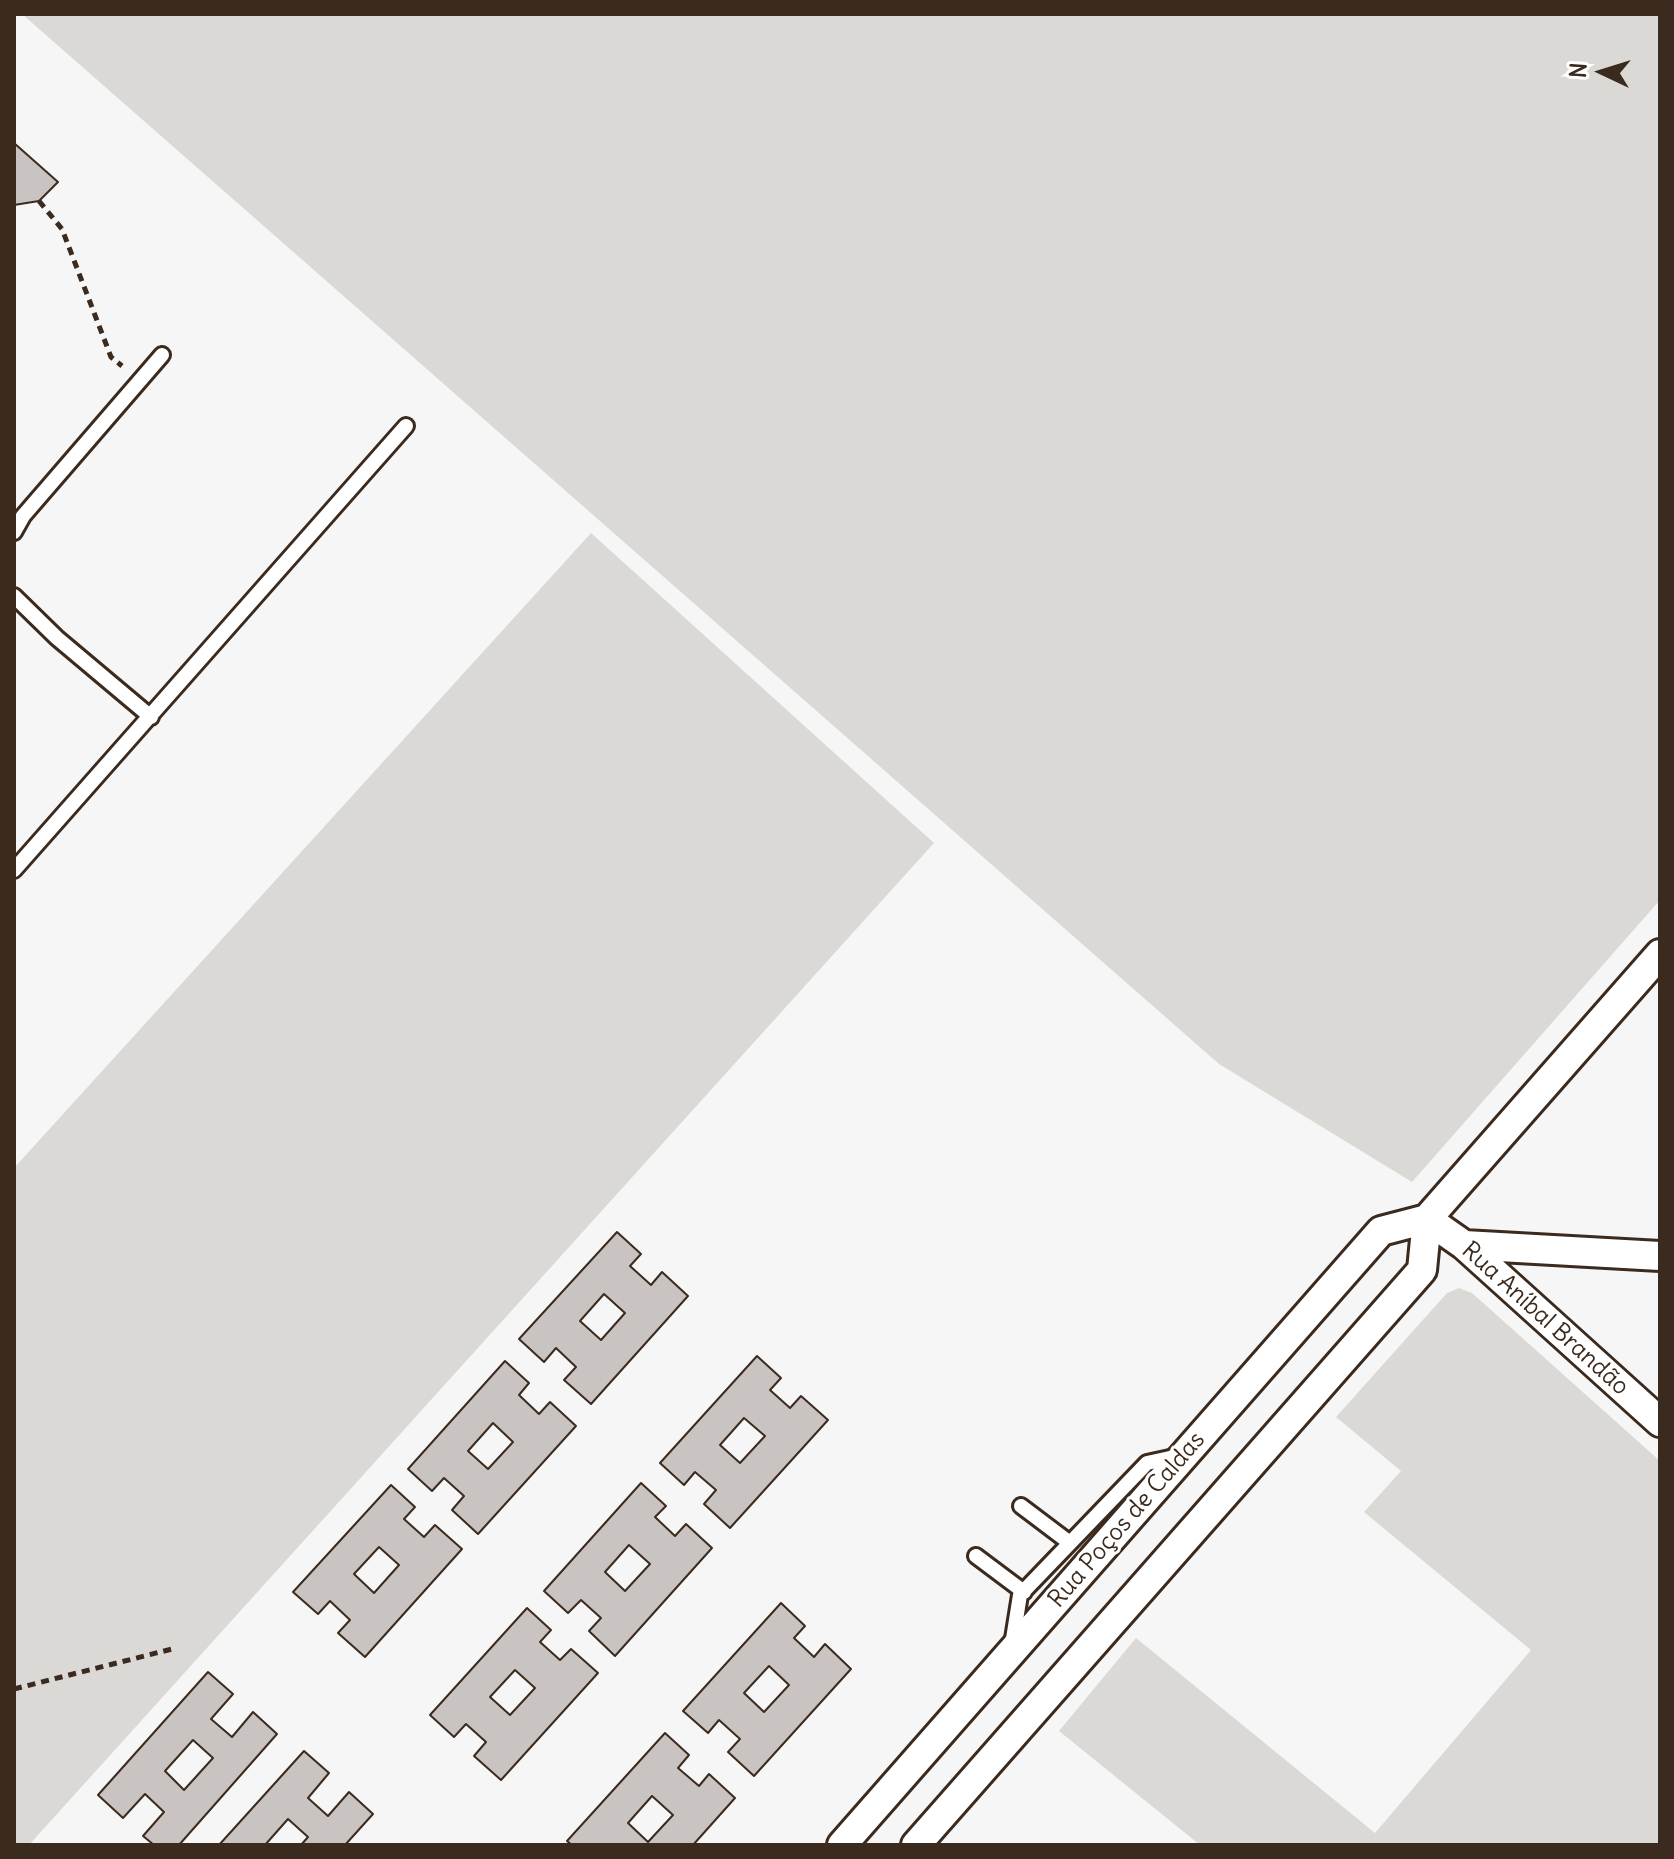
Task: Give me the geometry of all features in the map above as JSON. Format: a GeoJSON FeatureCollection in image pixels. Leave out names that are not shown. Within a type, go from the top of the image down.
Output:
{"type":"FeatureCollection","features":[{"type":"Feature","properties":{"kind":"street"},"geometry":{"type":"LineString","coordinates":[[916,1845],[1422,1270],[1427,1219],[1660,954]]}},
{"type":"Feature","properties":{"kind":"street","name":"Rua Aníbal Brandão"},"geometry":{"type":"LineString","coordinates":[[1427,1219],[1464,1245],[1660,1422]]}},
{"type":"Feature","properties":{"kind":"street","name":"Rua Poços de Caldas"},"geometry":{"type":"LineString","coordinates":[[842,1845],[1381,1231],[1427,1219]]}},
{"type":"Feature","properties":{"kind":"street"},"geometry":{"type":"LineString","coordinates":[[1464,1245],[1660,1256]]}},
{"type":"Feature","properties":{"kind":"lane"},"geometry":{"type":"LineString","coordinates":[[14,532],[23,516],[162,355]]}},
{"type":"Feature","properties":{"kind":"lane"},"geometry":{"type":"LineString","coordinates":[[14,870],[406,426]]}},
{"type":"Feature","properties":{"kind":"lane"},"geometry":{"type":"LineString","coordinates":[[14,596],[57,638],[151,717]]}},
{"type":"Feature","properties":{"kind":"lane"},"geometry":{"type":"LineString","coordinates":[[1011,1652],[1020,1595],[1147,1463],[1184,1456]]}},
{"type":"Feature","properties":{"kind":"lane"},"geometry":{"type":"LineString","coordinates":[[1021,1506],[1070,1543]]}},
{"type":"Feature","properties":{"kind":"lane"},"geometry":{"type":"LineString","coordinates":[[976,1556],[1024,1592]]}},
{"type":"Feature","properties":{"kind":"path"},"geometry":{"type":"LineString","coordinates":[[39,201],[62,229],[111,357]]}},
{"type":"Feature","properties":{"kind":"path"},"geometry":{"type":"LineString","coordinates":[[14,1689],[176,1648]]}},
{"type":"Feature","properties":{"kind":"shaded area"},"geometry":{"type":"Polygon","coordinates":[[[22,14],[1660,14],[1660,900],[1412,1182],[1219,1064],[22,14]]]}},
{"type":"Feature","properties":{"kind":"shaded area"},"geometry":{"type":"Polygon","coordinates":[[[591,533],[934,843],[29,1845],[14,1845],[14,1168],[591,533]]]}},
{"type":"Feature","properties":{"kind":"shaded area"},"geometry":{"type":"Polygon","coordinates":[[[1459,1288],[1472,1293],[1660,1461],[1660,1845],[1200,1845],[1059,1731],[1136,1638],[1375,1833],[1531,1650],[1364,1512],[1401,1471],[1336,1417],[1447,1293],[1459,1288]]]}},
{"type":"Feature","properties":{"kind":"building"},"geometry":{"type":"Polygon","coordinates":[[[14,143],[58,182],[39,201],[14,205],[14,143]]]}},
{"type":"Feature","properties":{"kind":"building"},"geometry":{"type":"Polygon","coordinates":[[[617,1232],[641,1254],[630,1266],[651,1285],[662,1272],[688,1296],[591,1404],[564,1380],[576,1367],[556,1348],[544,1362],[519,1339],[617,1232]],[[604,1294],[580,1321],[601,1340],[625,1313],[604,1294]]]}},
{"type":"Feature","properties":{"kind":"building"},"geometry":{"type":"Polygon","coordinates":[[[757,1356],[781,1378],[770,1390],[790,1408],[801,1396],[828,1420],[730,1528],[704,1504],[716,1490],[695,1472],[684,1485],[660,1463],[757,1356]],[[744,1418],[720,1445],[740,1463],[765,1436],[744,1418]]]}},
{"type":"Feature","properties":{"kind":"building"},"geometry":{"type":"Polygon","coordinates":[[[505,1361],[529,1383],[519,1395],[539,1414],[550,1402],[576,1426],[478,1534],[452,1510],[464,1496],[444,1478],[432,1491],[408,1469],[505,1361]],[[493,1423],[468,1451],[488,1469],[513,1442],[493,1423]]]}},
{"type":"Feature","properties":{"kind":"building"},"geometry":{"type":"Polygon","coordinates":[[[641,1483],[666,1506],[655,1517],[675,1536],[686,1524],[712,1548],[615,1656],[589,1631],[601,1618],[581,1600],[568,1613],[544,1591],[641,1483]],[[629,1545],[605,1572],[625,1591],[650,1564],[629,1545]]]}},
{"type":"Feature","properties":{"kind":"building"},"geometry":{"type":"Polygon","coordinates":[[[391,1485],[415,1507],[404,1519],[424,1537],[435,1525],[462,1549],[365,1657],[338,1633],[350,1620],[330,1601],[318,1614],[293,1592],[391,1485]],[[379,1547],[354,1574],[374,1593],[399,1565],[379,1547]]]}},
{"type":"Feature","properties":{"kind":"building"},"geometry":{"type":"Polygon","coordinates":[[[781,1603],[805,1626],[794,1638],[814,1657],[825,1644],[851,1669],[754,1776],[728,1752],[740,1739],[719,1720],[708,1733],[683,1711],[781,1603]],[[769,1666],[744,1693],[764,1712],[789,1685],[769,1666]]]}},
{"type":"Feature","properties":{"kind":"building"},"geometry":{"type":"Polygon","coordinates":[[[527,1608],[551,1630],[540,1642],[560,1660],[571,1649],[598,1673],[501,1780],[474,1756],[486,1742],[466,1724],[454,1737],[430,1715],[527,1608]],[[515,1670],[490,1697],[510,1715],[535,1688],[515,1670]]]}},
{"type":"Feature","properties":{"kind":"building"},"geometry":{"type":"Polygon","coordinates":[[[208,1672],[233,1694],[211,1719],[232,1737],[253,1712],[277,1734],[179,1845],[154,1845],[143,1836],[164,1812],[145,1794],[123,1818],[98,1795],[208,1672]],[[193,1740],[165,1771],[184,1790],[213,1758],[193,1740]]]}},
{"type":"Feature","properties":{"kind":"building"},"geometry":{"type":"Polygon","coordinates":[[[665,1733],[689,1755],[678,1768],[699,1786],[709,1774],[735,1798],[693,1845],[572,1845],[567,1841],[665,1733]],[[652,1796],[628,1823],[648,1842],[673,1815],[652,1796]]]}},
{"type":"Feature","properties":{"kind":"building"},"geometry":{"type":"Polygon","coordinates":[[[304,1751],[329,1773],[308,1798],[328,1816],[349,1792],[373,1814],[345,1845],[301,1845],[308,1837],[288,1819],[265,1845],[219,1845],[304,1751]]]}}]}
